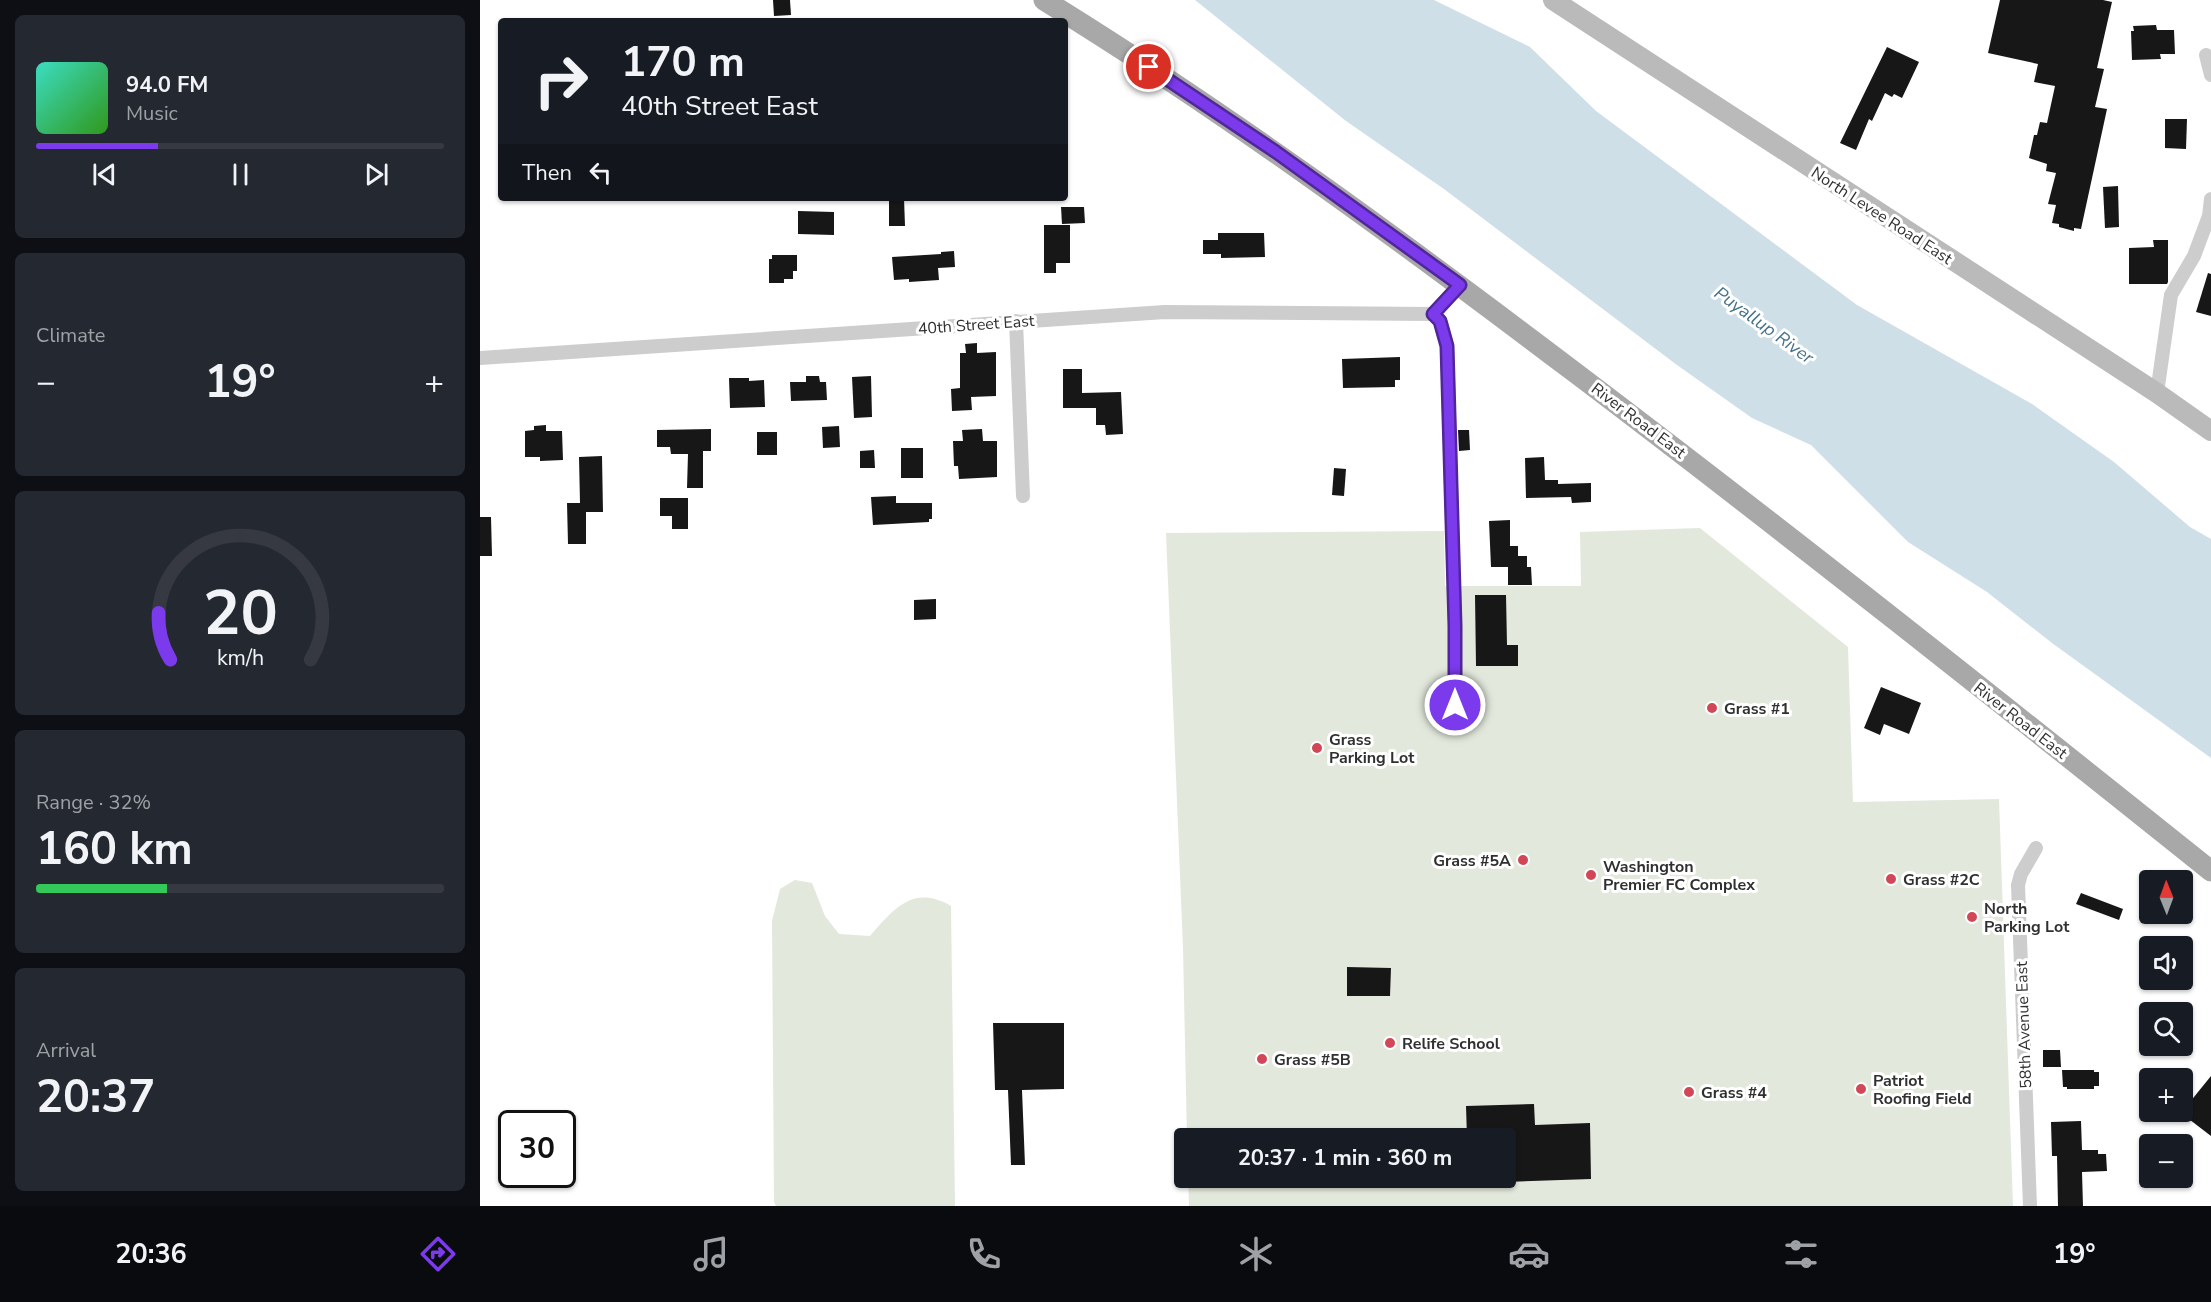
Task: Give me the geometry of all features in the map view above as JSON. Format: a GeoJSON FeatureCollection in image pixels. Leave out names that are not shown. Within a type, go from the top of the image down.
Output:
{"type":"FeatureCollection","features":[{"type":"Feature","properties":{"kind":"main road","name":"River Road East"},"geometry":{"type":"LineString","coordinates":[[1044,0],[1276,152],[1460,285],[1742,498],[2211,871]]}},
{"type":"Feature","properties":{"kind":"street","name":"North Levee Road East"},"geometry":{"type":"LineString","coordinates":[[1553,0],[2211,430]]}},
{"type":"Feature","properties":{"kind":"street"},"geometry":{"type":"LineString","coordinates":[[2206,55],[2211,75]]}},
{"type":"Feature","properties":{"kind":"street"},"geometry":{"type":"LineString","coordinates":[[2157,393],[2171,295],[2194,256],[2209,216],[2211,199]]}},
{"type":"Feature","properties":{"kind":"street"},"geometry":{"type":"LineString","coordinates":[[1455,705],[1447,346],[1440,321],[1433,314],[1460,285]]}},
{"type":"Feature","properties":{"kind":"street","name":"40th Street East"},"geometry":{"type":"LineString","coordinates":[[480,357],[1165,312],[1433,314]]}},
{"type":"Feature","properties":{"kind":"street"},"geometry":{"type":"LineString","coordinates":[[1016,321],[1023,496]]}},
{"type":"Feature","properties":{"kind":"street","name":"58th Avenue East"},"geometry":{"type":"LineString","coordinates":[[2030,1206],[2018,885],[2021,874],[2036,848]]}},
{"type":"Feature","properties":{"kind":"shaded area","name":"Washington Premier FC Complex"},"geometry":{"type":"Polygon","coordinates":[[[1700,528],[1848,647],[1853,802],[1999,799],[2013,1206],[1189,1206],[1188,1188],[1516,1188],[1516,1128],[1187,1128],[1183,948],[1166,533],[1444,531],[1445,586],[1581,586],[1580,532],[1700,528]]]}},
{"type":"Feature","properties":{"kind":"shaded area"},"geometry":{"type":"Polygon","coordinates":[[[795,880],[812,883],[825,916],[839,934],[870,936],[896,909],[915,899],[938,900],[951,906],[955,1206],[776,1206],[774,1202],[772,921],[780,889],[795,880]]]}},
{"type":"Feature","properties":{"kind":"water","name":"Puyallup River"},"geometry":{"type":"Polygon","coordinates":[[[1195,0],[1434,0],[1530,47],[1596,111],[1857,305],[2032,404],[2114,462],[2190,527],[2211,539],[2211,758],[2052,643],[1987,592],[1908,542],[1811,445],[1752,418],[1677,365],[1444,189],[1346,121],[1195,0]]]}},
{"type":"Feature","properties":{"kind":"building"},"geometry":{"type":"Polygon","coordinates":[[[773,0],[790,0],[791,15],[774,16],[773,0]]]}},
{"type":"Feature","properties":{"kind":"building"},"geometry":{"type":"Polygon","coordinates":[[[2000,0],[2103,0],[2112,2],[2097,68],[2104,69],[2095,107],[2107,109],[2081,229],[2074,228],[2074,231],[2052,223],[2056,205],[2048,204],[2056,173],[2046,171],[2047,164],[2029,158],[2034,135],[2037,135],[2040,122],[2047,123],[2055,86],[2034,82],[2038,64],[1988,53],[2000,0]]]}},
{"type":"Feature","properties":{"kind":"building"},"geometry":{"type":"Polygon","coordinates":[[[2156,25],[2157,30],[2174,30],[2175,54],[2160,54],[2161,59],[2132,60],[2131,31],[2134,31],[2133,26],[2156,25]]]}},
{"type":"Feature","properties":{"kind":"building"},"geometry":{"type":"Polygon","coordinates":[[[1887,47],[1919,62],[1902,98],[1894,94],[1892,97],[1885,93],[1872,121],[1869,119],[1856,150],[1840,143],[1887,47]]]}},
{"type":"Feature","properties":{"kind":"building"},"geometry":{"type":"Polygon","coordinates":[[[2165,119],[2187,119],[2186,149],[2165,148],[2165,119]]]}},
{"type":"Feature","properties":{"kind":"building"},"geometry":{"type":"Polygon","coordinates":[[[2118,186],[2119,227],[2105,228],[2103,187],[2118,186]]]}},
{"type":"Feature","properties":{"kind":"building"},"geometry":{"type":"Polygon","coordinates":[[[889,201],[904,201],[905,226],[889,226],[889,201]]]}},
{"type":"Feature","properties":{"kind":"building"},"geometry":{"type":"Polygon","coordinates":[[[1061,207],[1084,207],[1085,223],[1062,224],[1061,207]]]}},
{"type":"Feature","properties":{"kind":"building"},"geometry":{"type":"Polygon","coordinates":[[[798,211],[834,212],[834,235],[798,234],[798,211]]]}},
{"type":"Feature","properties":{"kind":"building"},"geometry":{"type":"Polygon","coordinates":[[[1044,225],[1070,225],[1070,263],[1056,263],[1056,273],[1044,273],[1044,225]]]}},
{"type":"Feature","properties":{"kind":"building"},"geometry":{"type":"Polygon","coordinates":[[[1218,233],[1264,233],[1265,257],[1221,258],[1221,254],[1203,254],[1203,240],[1218,240],[1218,233]]]}},
{"type":"Feature","properties":{"kind":"building"},"geometry":{"type":"Polygon","coordinates":[[[2153,240],[2168,240],[2167,284],[2129,284],[2129,248],[2154,247],[2153,240]]]}},
{"type":"Feature","properties":{"kind":"building"},"geometry":{"type":"Polygon","coordinates":[[[954,251],[955,267],[938,268],[939,280],[909,282],[909,279],[894,280],[892,257],[954,251]]]}},
{"type":"Feature","properties":{"kind":"building"},"geometry":{"type":"Polygon","coordinates":[[[772,255],[797,255],[797,271],[793,271],[793,279],[784,279],[784,283],[769,283],[769,259],[772,259],[772,255]]]}},
{"type":"Feature","properties":{"kind":"building"},"geometry":{"type":"Polygon","coordinates":[[[2208,273],[2211,274],[2211,316],[2196,312],[2208,273]]]}},
{"type":"Feature","properties":{"kind":"building"},"geometry":{"type":"Polygon","coordinates":[[[977,343],[977,353],[996,352],[996,396],[971,397],[972,410],[952,411],[951,389],[960,388],[960,353],[966,353],[965,344],[977,343]]]}},
{"type":"Feature","properties":{"kind":"building"},"geometry":{"type":"Polygon","coordinates":[[[1400,357],[1400,380],[1395,380],[1395,387],[1343,388],[1342,359],[1400,357]]]}},
{"type":"Feature","properties":{"kind":"building"},"geometry":{"type":"Polygon","coordinates":[[[1063,369],[1082,369],[1082,393],[1121,392],[1123,434],[1106,435],[1105,425],[1096,425],[1096,408],[1063,408],[1063,369]]]}},
{"type":"Feature","properties":{"kind":"building"},"geometry":{"type":"Polygon","coordinates":[[[806,376],[819,376],[820,382],[826,382],[827,400],[791,401],[790,382],[806,382],[806,376]]]}},
{"type":"Feature","properties":{"kind":"building"},"geometry":{"type":"Polygon","coordinates":[[[871,376],[872,417],[854,418],[852,377],[871,376]]]}},
{"type":"Feature","properties":{"kind":"building"},"geometry":{"type":"Polygon","coordinates":[[[729,378],[749,378],[749,381],[764,380],[765,407],[730,408],[729,378]]]}},
{"type":"Feature","properties":{"kind":"building"},"geometry":{"type":"Polygon","coordinates":[[[546,425],[546,431],[562,431],[563,460],[540,461],[540,457],[525,457],[525,431],[534,430],[534,426],[546,425]]]}},
{"type":"Feature","properties":{"kind":"building"},"geometry":{"type":"Polygon","coordinates":[[[839,426],[840,447],[823,448],[822,427],[839,426]]]}},
{"type":"Feature","properties":{"kind":"building"},"geometry":{"type":"Polygon","coordinates":[[[711,429],[711,451],[703,451],[703,488],[687,488],[688,454],[671,454],[670,447],[657,447],[657,430],[711,429]]]}},
{"type":"Feature","properties":{"kind":"building"},"geometry":{"type":"Polygon","coordinates":[[[982,429],[983,441],[997,441],[997,477],[959,479],[958,466],[954,466],[953,441],[963,441],[962,430],[982,429]]]}},
{"type":"Feature","properties":{"kind":"building"},"geometry":{"type":"Polygon","coordinates":[[[1458,430],[1469,430],[1470,450],[1459,451],[1458,430]]]}},
{"type":"Feature","properties":{"kind":"building"},"geometry":{"type":"Polygon","coordinates":[[[757,432],[777,432],[777,455],[757,455],[757,432]]]}},
{"type":"Feature","properties":{"kind":"building"},"geometry":{"type":"Polygon","coordinates":[[[901,448],[923,448],[923,478],[901,478],[901,448]]]}},
{"type":"Feature","properties":{"kind":"building"},"geometry":{"type":"Polygon","coordinates":[[[874,450],[875,468],[860,468],[860,451],[874,450]]]}},
{"type":"Feature","properties":{"kind":"building"},"geometry":{"type":"Polygon","coordinates":[[[602,456],[603,512],[586,512],[586,544],[568,544],[567,503],[580,503],[579,457],[602,456]]]}},
{"type":"Feature","properties":{"kind":"building"},"geometry":{"type":"Polygon","coordinates":[[[1544,457],[1545,480],[1558,480],[1558,484],[1591,483],[1591,502],[1572,503],[1571,497],[1526,498],[1525,458],[1544,457]]]}},
{"type":"Feature","properties":{"kind":"building"},"geometry":{"type":"Polygon","coordinates":[[[1334,468],[1346,469],[1344,496],[1332,495],[1334,468]]]}},
{"type":"Feature","properties":{"kind":"building"},"geometry":{"type":"Polygon","coordinates":[[[896,496],[896,503],[932,503],[932,519],[929,519],[929,522],[873,525],[871,497],[896,496]]]}},
{"type":"Feature","properties":{"kind":"building"},"geometry":{"type":"Polygon","coordinates":[[[660,498],[688,498],[688,529],[672,529],[672,516],[660,516],[660,498]]]}},
{"type":"Feature","properties":{"kind":"building"},"geometry":{"type":"Polygon","coordinates":[[[480,517],[491,517],[492,556],[480,556],[480,517]]]}},
{"type":"Feature","properties":{"kind":"building"},"geometry":{"type":"Polygon","coordinates":[[[1510,520],[1510,546],[1518,546],[1518,556],[1527,556],[1527,567],[1531,567],[1532,585],[1508,585],[1508,567],[1491,567],[1489,521],[1510,520]]]}},
{"type":"Feature","properties":{"kind":"building"},"geometry":{"type":"Polygon","coordinates":[[[1475,595],[1506,595],[1507,645],[1518,645],[1518,666],[1476,666],[1475,595]]]}},
{"type":"Feature","properties":{"kind":"building"},"geometry":{"type":"Polygon","coordinates":[[[936,599],[936,619],[914,620],[914,600],[936,599]]]}},
{"type":"Feature","properties":{"kind":"building"},"geometry":{"type":"Polygon","coordinates":[[[1881,687],[1921,703],[1909,734],[1884,724],[1880,735],[1864,728],[1881,687]]]}},
{"type":"Feature","properties":{"kind":"building"},"geometry":{"type":"Polygon","coordinates":[[[2081,893],[2123,909],[2119,920],[2076,904],[2081,893]]]}},
{"type":"Feature","properties":{"kind":"building"},"geometry":{"type":"Polygon","coordinates":[[[1347,967],[1391,968],[1390,996],[1347,996],[1347,967]]]}},
{"type":"Feature","properties":{"kind":"building"},"geometry":{"type":"Polygon","coordinates":[[[993,1023],[1064,1023],[1064,1089],[1022,1090],[1025,1165],[1011,1165],[1008,1090],[995,1090],[993,1023]]]}},
{"type":"Feature","properties":{"kind":"building"},"geometry":{"type":"Polygon","coordinates":[[[2043,1050],[2060,1050],[2061,1067],[2043,1067],[2043,1050]]]}},
{"type":"Feature","properties":{"kind":"building"},"geometry":{"type":"Polygon","coordinates":[[[2062,1070],[2099,1072],[2099,1086],[2094,1086],[2094,1089],[2067,1089],[2063,1087],[2062,1070]]]}},
{"type":"Feature","properties":{"kind":"building"},"geometry":{"type":"Polygon","coordinates":[[[2211,1076],[2211,1136],[2193,1122],[2193,1098],[2211,1076]]]}},
{"type":"Feature","properties":{"kind":"building"},"geometry":{"type":"Polygon","coordinates":[[[1534,1104],[1535,1125],[1590,1123],[1591,1179],[1516,1182],[1516,1128],[1467,1128],[1466,1106],[1534,1104]]]}},
{"type":"Feature","properties":{"kind":"building"},"geometry":{"type":"Polygon","coordinates":[[[2081,1121],[2082,1150],[2098,1150],[2098,1154],[2106,1154],[2107,1171],[2082,1172],[2083,1206],[2058,1206],[2057,1156],[2052,1156],[2051,1122],[2081,1121]]]}},
{"type":"Feature","properties":{"kind":"place","name":"Grass #1"},"geometry":{"type":"Point","coordinates":[1712,708]}},
{"type":"Feature","properties":{"kind":"place","name":"Grass Parking Lot"},"geometry":{"type":"Point","coordinates":[1317,748]}},
{"type":"Feature","properties":{"kind":"place","name":"Grass #5A"},"geometry":{"type":"Point","coordinates":[1523,860]}},
{"type":"Feature","properties":{"kind":"place","name":"Washington Premier FC Complex"},"geometry":{"type":"Point","coordinates":[1591,875]}},
{"type":"Feature","properties":{"kind":"place","name":"Grass #2C"},"geometry":{"type":"Point","coordinates":[1891,879]}},
{"type":"Feature","properties":{"kind":"place","name":"North Parking Lot"},"geometry":{"type":"Point","coordinates":[1972,917]}},
{"type":"Feature","properties":{"kind":"place","name":"Relife School"},"geometry":{"type":"Point","coordinates":[1390,1043]}},
{"type":"Feature","properties":{"kind":"place","name":"Grass #5B"},"geometry":{"type":"Point","coordinates":[1262,1059]}},
{"type":"Feature","properties":{"kind":"place","name":"Patriot Roofing Field"},"geometry":{"type":"Point","coordinates":[1861,1089]}},
{"type":"Feature","properties":{"kind":"place","name":"Grass #4"},"geometry":{"type":"Point","coordinates":[1689,1092]}},
{"type":"Feature","properties":{"kind":"route"},"geometry":{"type":"LineString","coordinates":[[1149,67],[1276,152],[1460,285],[1433,314],[1440,321],[1444,330],[1447,346],[1455,705]]}}]}
